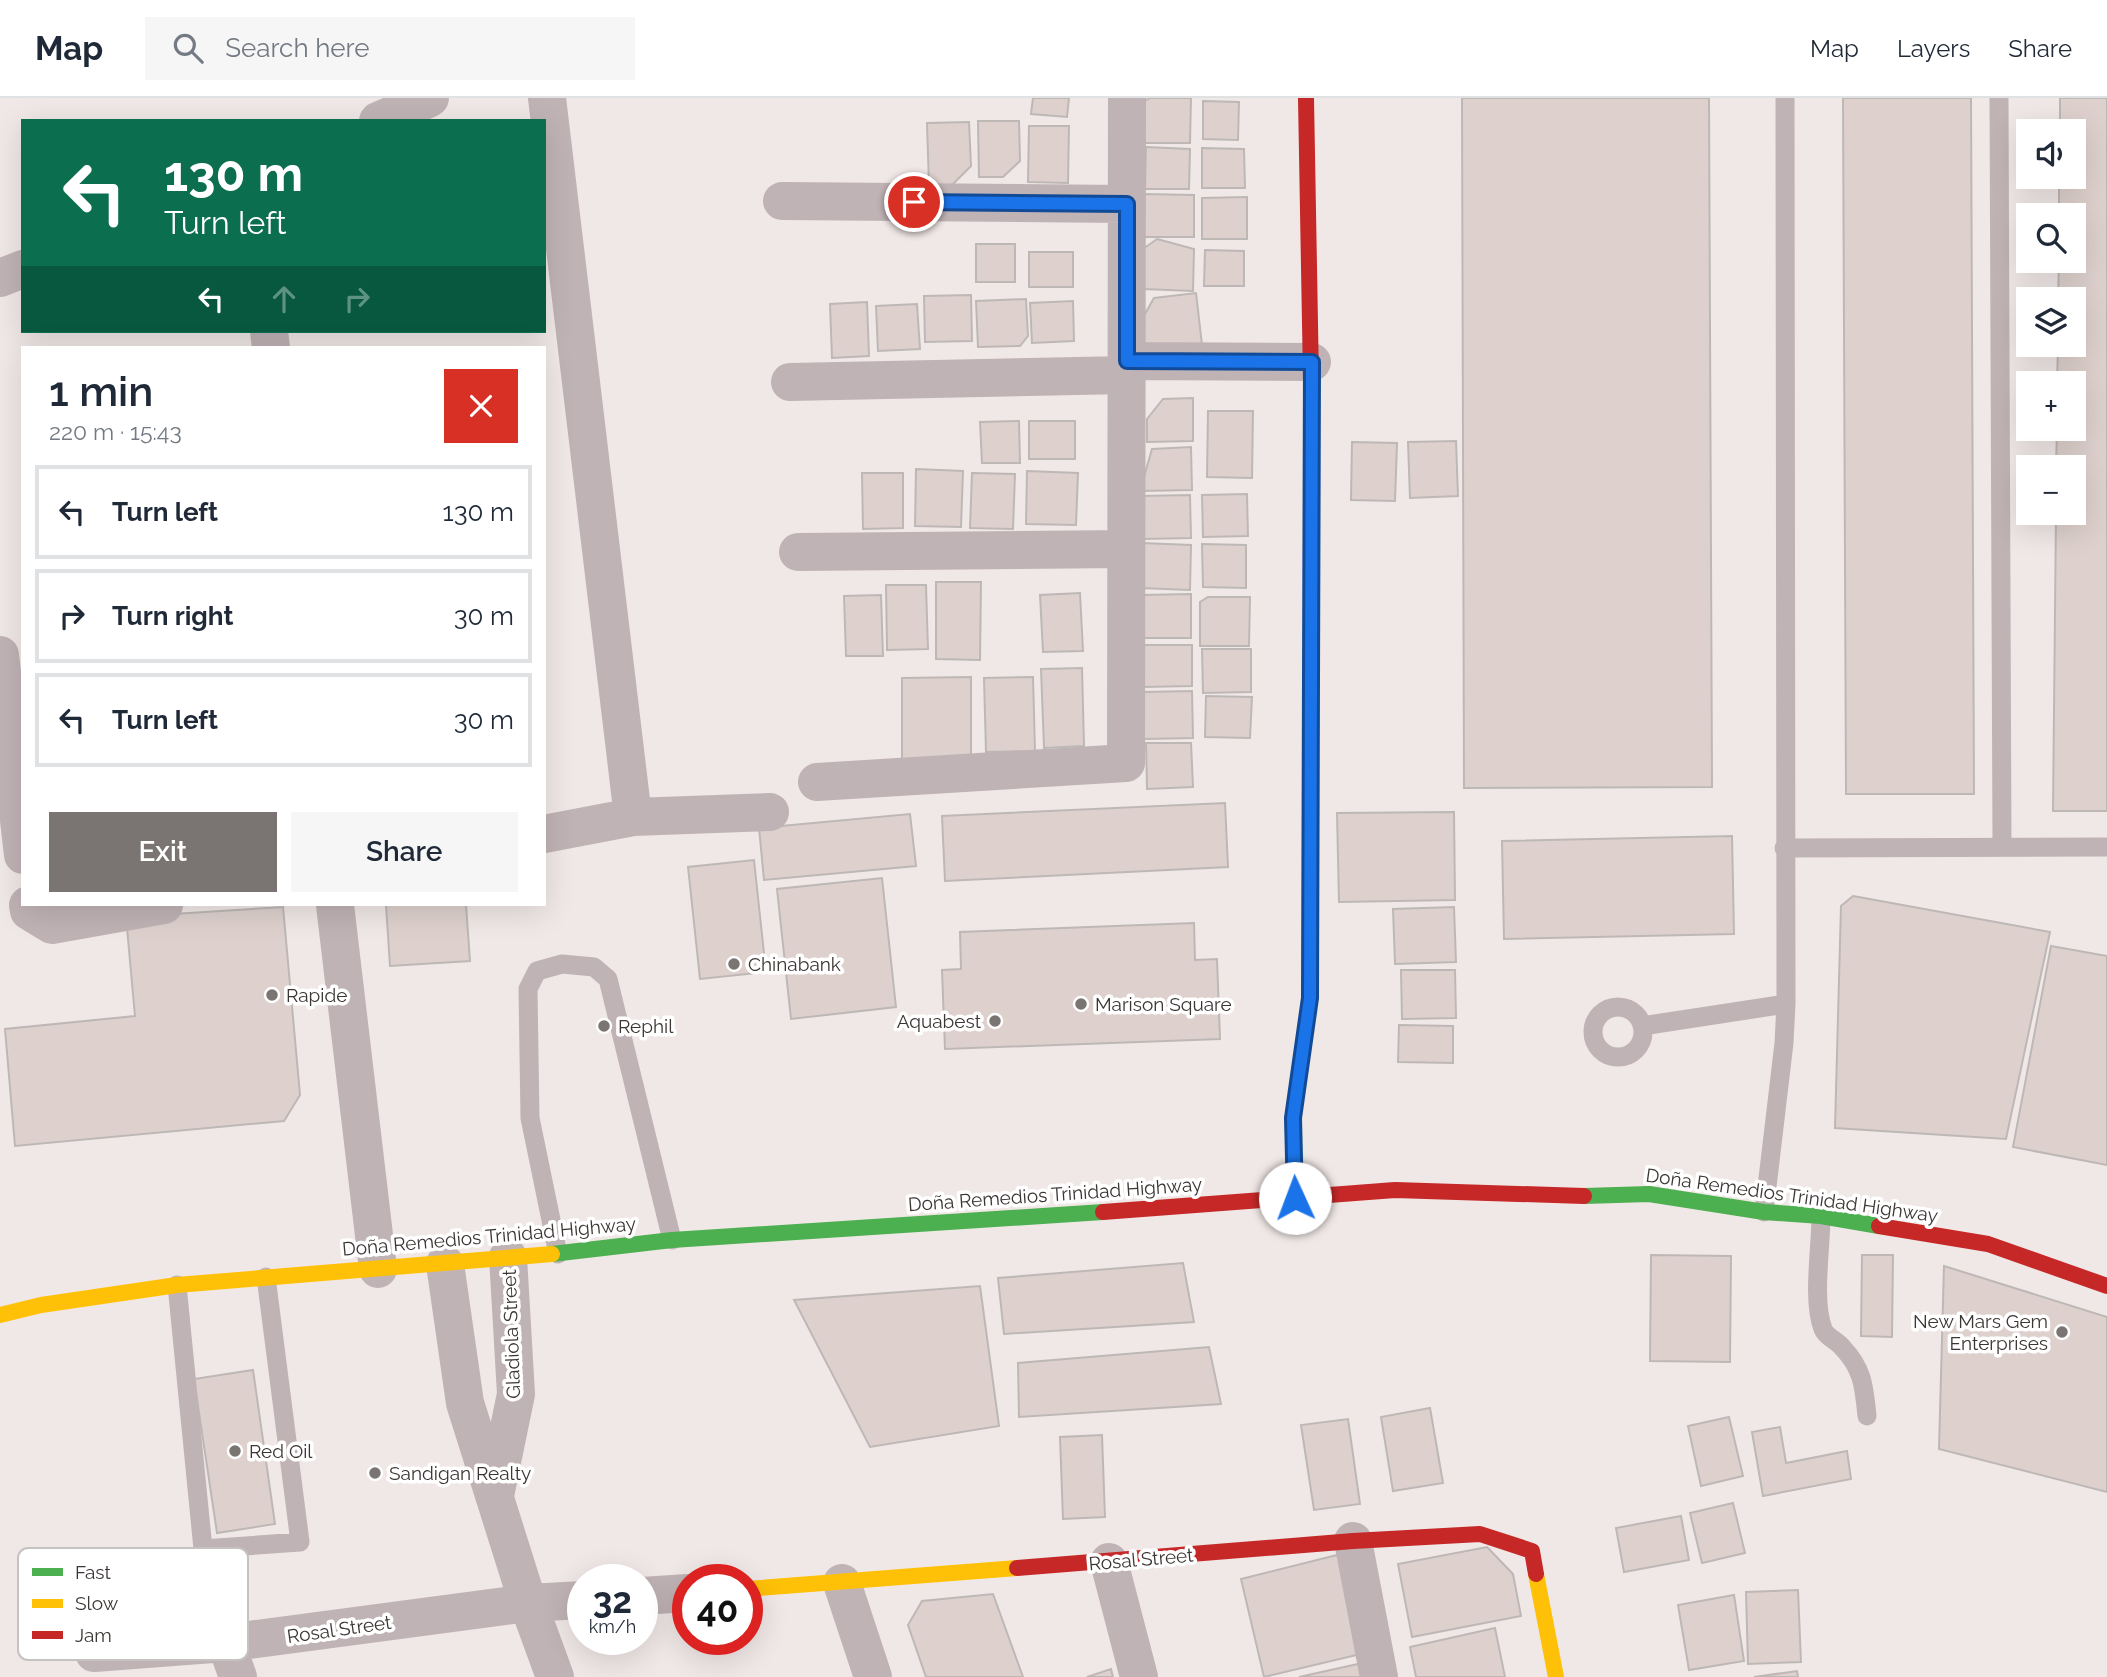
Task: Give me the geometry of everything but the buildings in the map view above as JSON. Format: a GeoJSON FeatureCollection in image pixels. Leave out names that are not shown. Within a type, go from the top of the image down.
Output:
{"type":"FeatureCollection","features":[{"type":"Feature","properties":{"kind":"main road"},"geometry":{"type":"LineString","coordinates":[[1295,1198],[1293,1118],[1310,998],[1312,362],[1306,98]]}},
{"type":"Feature","properties":{"kind":"main road","name":"Doña Remedios Trinidad Highway"},"geometry":{"type":"LineString","coordinates":[[0,1315],[65,1301],[177,1285],[558,1254],[672,1240],[996,1220],[1395,1190],[1558,1197],[1649,1194],[1764,1212],[1821,1216],[1988,1244],[2107,1286]]}},
{"type":"Feature","properties":{"kind":"main road","name":"Rosal Street"},"geometry":{"type":"LineString","coordinates":[[763,1588],[1353,1541],[1480,1534],[1532,1551],[1556,1677]]}},
{"type":"Feature","properties":{"kind":"street"},"geometry":{"type":"LineString","coordinates":[[383,119],[430,98]]}},
{"type":"Feature","properties":{"kind":"street"},"geometry":{"type":"LineString","coordinates":[[547,98],[633,817]]}},
{"type":"Feature","properties":{"kind":"street"},"geometry":{"type":"LineString","coordinates":[[817,782],[1126,763],[1127,98]]}},
{"type":"Feature","properties":{"kind":"street"},"geometry":{"type":"LineString","coordinates":[[782,201],[1127,204]]}},
{"type":"Feature","properties":{"kind":"street"},"geometry":{"type":"LineString","coordinates":[[0,278],[21,270]]}},
{"type":"Feature","properties":{"kind":"street"},"geometry":{"type":"LineString","coordinates":[[790,382],[1312,362]]}},
{"type":"Feature","properties":{"kind":"street"},"geometry":{"type":"LineString","coordinates":[[798,552],[1126,549]]}},
{"type":"Feature","properties":{"kind":"street"},"geometry":{"type":"LineString","coordinates":[[0,655],[21,839]]}},
{"type":"Feature","properties":{"kind":"street"},"geometry":{"type":"LineString","coordinates":[[546,834],[633,817],[770,812]]}},
{"type":"Feature","properties":{"kind":"street"},"geometry":{"type":"LineString","coordinates":[[28,906],[29,911],[52,925],[158,906]]}},
{"type":"Feature","properties":{"kind":"street"},"geometry":{"type":"LineString","coordinates":[[335,906],[378,1269]]}},
{"type":"Feature","properties":{"kind":"street","name":"Gladiola Street"},"geometry":{"type":"LineString","coordinates":[[495,1493],[516,1394],[508,1257]]}},
{"type":"Feature","properties":{"kind":"street","name":"Gladiola Street"},"geometry":{"type":"LineString","coordinates":[[444,1264],[465,1403],[528,1604],[555,1677]]}},
{"type":"Feature","properties":{"kind":"street"},"geometry":{"type":"LineString","coordinates":[[1353,1541],[1379,1677]]}},
{"type":"Feature","properties":{"kind":"street"},"geometry":{"type":"LineString","coordinates":[[1109,1562],[1139,1677]]}},
{"type":"Feature","properties":{"kind":"street"},"geometry":{"type":"LineString","coordinates":[[842,1583],[873,1677]]}},
{"type":"Feature","properties":{"kind":"street","name":"Rosal Street"},"geometry":{"type":"LineString","coordinates":[[248,1657],[528,1604],[567,1601]]}},
{"type":"Feature","properties":{"kind":"lane"},"geometry":{"type":"LineString","coordinates":[[1764,1212],[1786,1004],[1785,98]]}},
{"type":"Feature","properties":{"kind":"lane"},"geometry":{"type":"LineString","coordinates":[[1999,98],[2002,847]]}},
{"type":"Feature","properties":{"kind":"lane"},"geometry":{"type":"LineString","coordinates":[[1784,848],[2107,847]]}},
{"type":"Feature","properties":{"kind":"lane"},"geometry":{"type":"LineString","coordinates":[[558,1254],[530,1118],[528,989],[537,971],[562,964],[594,967],[608,979],[672,1240]]}},
{"type":"Feature","properties":{"kind":"lane"},"geometry":{"type":"LineString","coordinates":[[1642,1026],[1786,1004]]}},
{"type":"Feature","properties":{"kind":"lane"},"geometry":{"type":"LineString","coordinates":[[1821,1216],[1817,1312],[1825,1333],[1838,1343],[1858,1366],[1863,1380],[1867,1416]]}},
{"type":"Feature","properties":{"kind":"lane"},"geometry":{"type":"LineString","coordinates":[[217,1548],[300,1542],[266,1277]]}},
{"type":"Feature","properties":{"kind":"lane"},"geometry":{"type":"LineString","coordinates":[[177,1285],[203,1548]]}},
{"type":"Feature","properties":{"kind":"traffic: fast"},"geometry":{"type":"LineString","coordinates":[[1295,1198],[1293,1118],[1310,998],[1311,740]]}},
{"type":"Feature","properties":{"kind":"traffic: fast"},"geometry":{"type":"LineString","coordinates":[[1584,1196],[1649,1194],[1879,1226]]}},
{"type":"Feature","properties":{"kind":"traffic: fast"},"geometry":{"type":"LineString","coordinates":[[552,1254],[672,1240],[1103,1212]]}},
{"type":"Feature","properties":{"kind":"traffic: slow"},"geometry":{"type":"LineString","coordinates":[[1311,740],[1312,436]]}},
{"type":"Feature","properties":{"kind":"traffic: slow"},"geometry":{"type":"LineString","coordinates":[[0,1315],[41,1305],[177,1285],[552,1254]]}},
{"type":"Feature","properties":{"kind":"traffic: slow"},"geometry":{"type":"LineString","coordinates":[[763,1588],[1017,1568]]}},
{"type":"Feature","properties":{"kind":"traffic: slow"},"geometry":{"type":"LineString","coordinates":[[1536,1574],[1556,1677]]}},
{"type":"Feature","properties":{"kind":"traffic: jam"},"geometry":{"type":"LineString","coordinates":[[1306,98],[1312,436]]}},
{"type":"Feature","properties":{"kind":"traffic: jam"},"geometry":{"type":"LineString","coordinates":[[1103,1212],[1395,1190],[1584,1196]]}},
{"type":"Feature","properties":{"kind":"traffic: jam"},"geometry":{"type":"LineString","coordinates":[[1879,1226],[1988,1244],[2107,1286]]}},
{"type":"Feature","properties":{"kind":"traffic: jam"},"geometry":{"type":"LineString","coordinates":[[1017,1568],[1353,1541],[1480,1534],[1532,1551],[1536,1574]]}},
{"type":"Feature","properties":{"kind":"place","name":"Chinabank"},"geometry":{"type":"Point","coordinates":[734,964]}},
{"type":"Feature","properties":{"kind":"place","name":"Rapide"},"geometry":{"type":"Point","coordinates":[272,995]}},
{"type":"Feature","properties":{"kind":"place","name":"Marison Square"},"geometry":{"type":"Point","coordinates":[1081,1004]}},
{"type":"Feature","properties":{"kind":"place","name":"Aquabest"},"geometry":{"type":"Point","coordinates":[995,1021]}},
{"type":"Feature","properties":{"kind":"place","name":"Rephil"},"geometry":{"type":"Point","coordinates":[604,1026]}},
{"type":"Feature","properties":{"kind":"place","name":"New Mars Gem Enterprises"},"geometry":{"type":"Point","coordinates":[2062,1332]}},
{"type":"Feature","properties":{"kind":"place","name":"Red Oil"},"geometry":{"type":"Point","coordinates":[235,1451]}},
{"type":"Feature","properties":{"kind":"place","name":"Sandigan Realty"},"geometry":{"type":"Point","coordinates":[375,1473]}},
{"type":"Feature","properties":{"kind":"route"},"geometry":{"type":"LineString","coordinates":[[914,202],[1127,204],[1127,361],[1312,362],[1310,998],[1293,1118],[1295,1198]]}}]}
